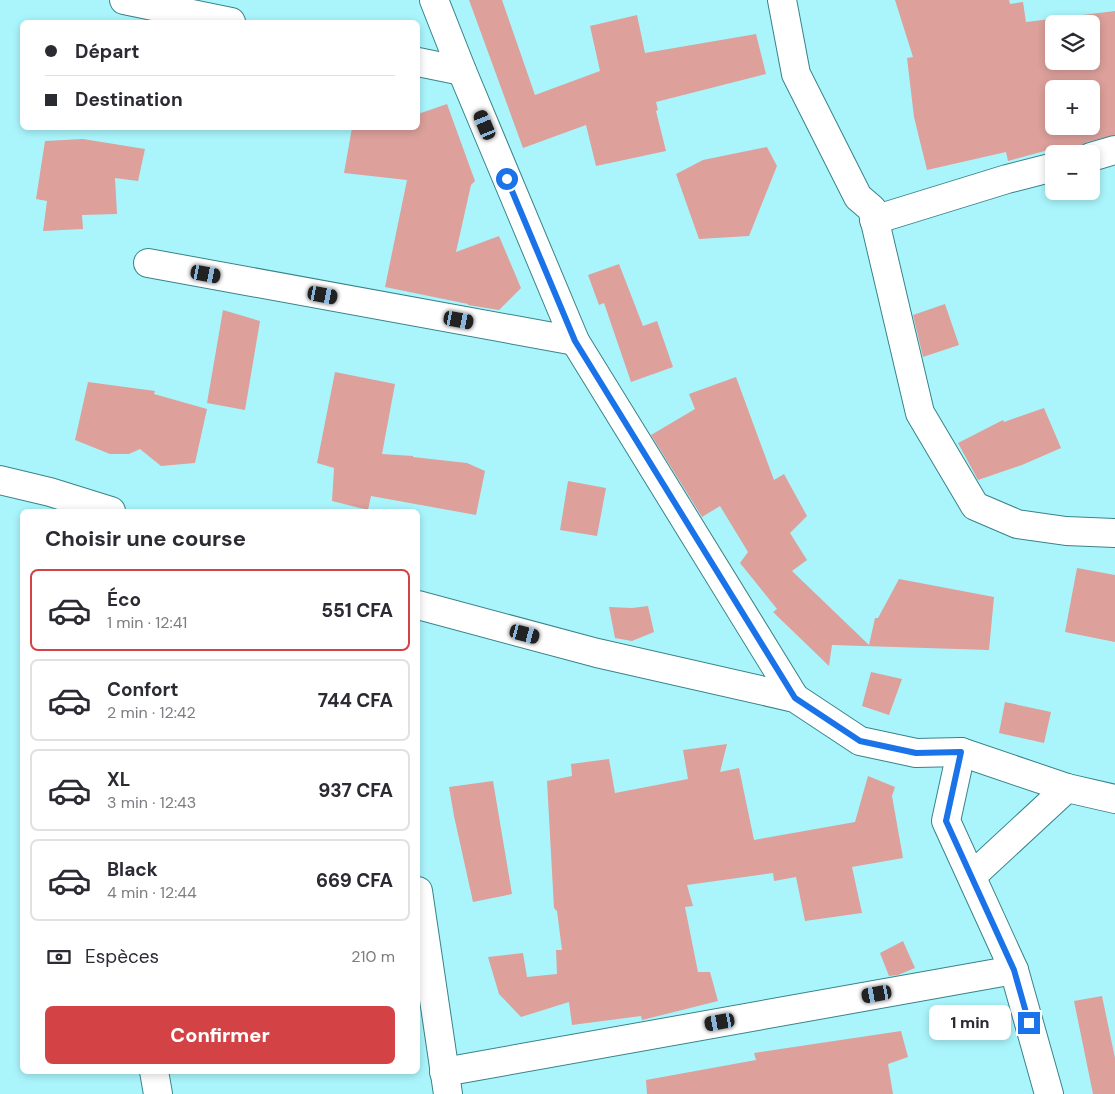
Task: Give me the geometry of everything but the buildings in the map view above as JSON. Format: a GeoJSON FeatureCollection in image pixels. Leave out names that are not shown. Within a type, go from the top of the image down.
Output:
{"type":"FeatureCollection","features":[{"type":"Feature","properties":{"kind":"street"},"geometry":{"type":"LineString","coordinates":[[124,0],[220,20]]}},
{"type":"Feature","properties":{"kind":"street"},"geometry":{"type":"LineString","coordinates":[[434,0],[575,341],[795,698]]}},
{"type":"Feature","properties":{"kind":"street"},"geometry":{"type":"LineString","coordinates":[[782,0],[796,74],[858,197],[872,209],[920,413],[975,506],[1017,524],[1066,531],[1115,533]]}},
{"type":"Feature","properties":{"kind":"street"},"geometry":{"type":"LineString","coordinates":[[420,62],[462,71]]}},
{"type":"Feature","properties":{"kind":"street"},"geometry":{"type":"LineString","coordinates":[[1100,154],[1115,150]]}},
{"type":"Feature","properties":{"kind":"street"},"geometry":{"type":"LineString","coordinates":[[874,220],[1045,169]]}},
{"type":"Feature","properties":{"kind":"street"},"geometry":{"type":"LineString","coordinates":[[148,263],[575,341]]}},
{"type":"Feature","properties":{"kind":"street"},"geometry":{"type":"LineString","coordinates":[[0,480],[52,502],[98,509]]}},
{"type":"Feature","properties":{"kind":"street"},"geometry":{"type":"LineString","coordinates":[[420,606],[597,653],[795,698],[860,741],[916,753],[961,752],[1067,788],[1115,800]]}},
{"type":"Feature","properties":{"kind":"street"},"geometry":{"type":"LineString","coordinates":[[961,752],[946,821],[1014,970],[1049,1094]]}},
{"type":"Feature","properties":{"kind":"street"},"geometry":{"type":"LineString","coordinates":[[972,876],[1067,788]]}},
{"type":"Feature","properties":{"kind":"street"},"geometry":{"type":"LineString","coordinates":[[420,905],[446,1083],[1014,970]]}},
{"type":"Feature","properties":{"kind":"street"},"geometry":{"type":"LineString","coordinates":[[155,1074],[158,1094]]}},
{"type":"Feature","properties":{"kind":"route"},"geometry":{"type":"LineString","coordinates":[[507,179],[575,341],[795,698],[860,741],[916,753],[961,752],[946,821],[1014,970],[1029,1023]]}}]}
